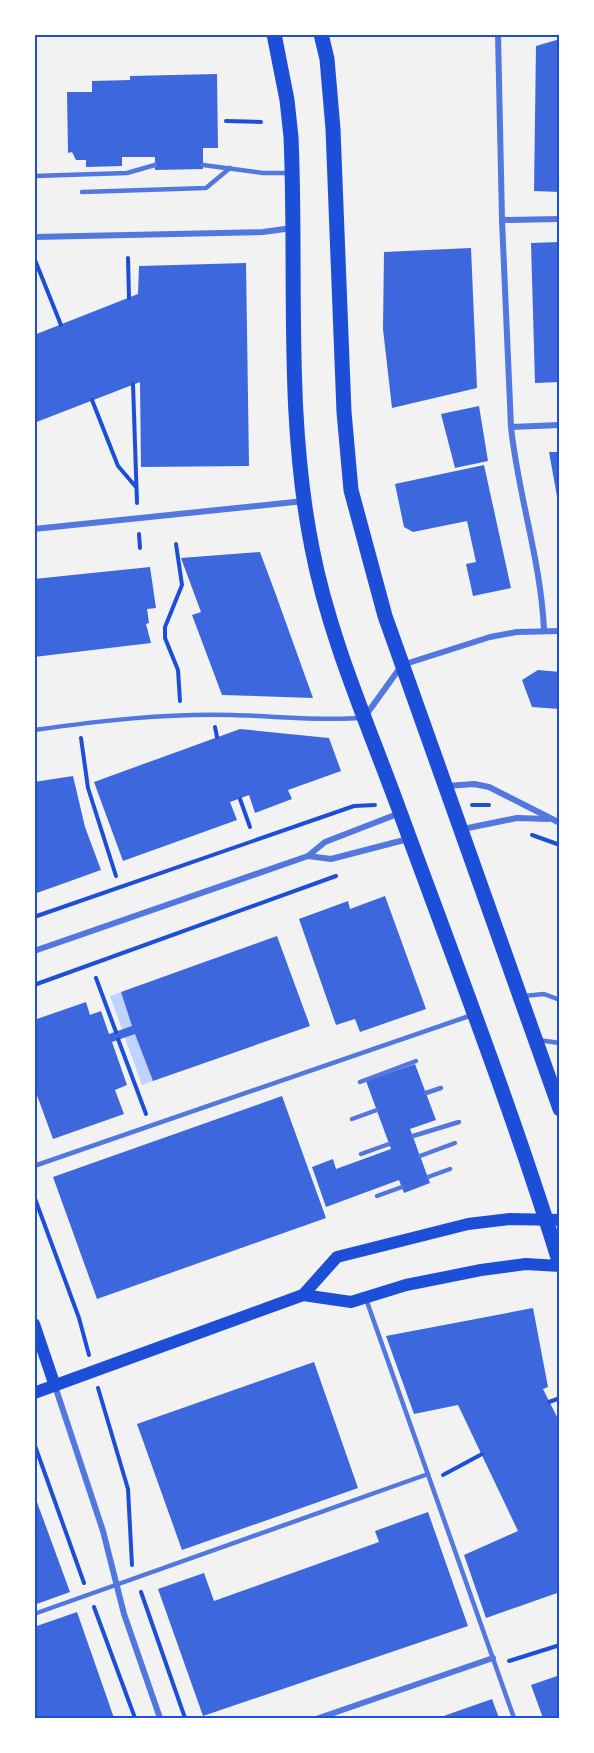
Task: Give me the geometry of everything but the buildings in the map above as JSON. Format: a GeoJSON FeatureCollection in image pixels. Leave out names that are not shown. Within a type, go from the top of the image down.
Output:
{"type":"FeatureCollection","features":[{"type":"Feature","properties":{"kind":"main road"},"geometry":{"type":"LineString","coordinates":[[274,34],[287,100],[292,172],[297,423],[305,501],[321,586],[364,718],[408,839],[553,1220],[560,1265],[526,1264],[481,1270],[406,1285],[351,1302],[303,1295]]}},
{"type":"Feature","properties":{"kind":"main road"},"geometry":{"type":"LineString","coordinates":[[321,34],[327,59],[333,129],[344,411],[351,490],[371,570],[402,665],[560,1109]]}},
{"type":"Feature","properties":{"kind":"main road"},"geometry":{"type":"LineString","coordinates":[[34,1393],[303,1295],[338,1257],[468,1224],[510,1219],[553,1220]]}},
{"type":"Feature","properties":{"kind":"main road"},"geometry":{"type":"LineString","coordinates":[[34,1324],[55,1386]]}},
{"type":"Feature","properties":{"kind":"street"},"geometry":{"type":"LineString","coordinates":[[498,34],[502,220],[511,427],[514,458],[540,586],[544,630]]}},
{"type":"Feature","properties":{"kind":"street"},"geometry":{"type":"LineString","coordinates":[[502,220],[560,219]]}},
{"type":"Feature","properties":{"kind":"street"},"geometry":{"type":"LineString","coordinates":[[34,237],[263,232],[294,228]]}},
{"type":"Feature","properties":{"kind":"street"},"geometry":{"type":"LineString","coordinates":[[511,427],[560,425]]}},
{"type":"Feature","properties":{"kind":"street"},"geometry":{"type":"LineString","coordinates":[[34,529],[305,501]]}},
{"type":"Feature","properties":{"kind":"street"},"geometry":{"type":"LineString","coordinates":[[364,718],[402,665],[430,654],[490,637],[544,630],[560,631]]}},
{"type":"Feature","properties":{"kind":"street"},"geometry":{"type":"LineString","coordinates":[[444,786],[474,784],[489,787],[560,823]]}},
{"type":"Feature","properties":{"kind":"street"},"geometry":{"type":"LineString","coordinates":[[34,951],[308,856],[325,842],[400,813]]}},
{"type":"Feature","properties":{"kind":"street"},"geometry":{"type":"LineString","coordinates":[[459,830],[517,818],[550,819]]}},
{"type":"Feature","properties":{"kind":"street"},"geometry":{"type":"LineString","coordinates":[[308,856],[331,859],[408,839]]}},
{"type":"Feature","properties":{"kind":"street"},"geometry":{"type":"LineString","coordinates":[[55,1386],[103,1531],[115,1584],[160,1719]]}},
{"type":"Feature","properties":{"kind":"street"},"geometry":{"type":"LineString","coordinates":[[319,1719],[493,1658]]}},
{"type":"Feature","properties":{"kind":"lane"},"geometry":{"type":"LineString","coordinates":[[34,176],[127,172],[155,165]]}},
{"type":"Feature","properties":{"kind":"lane"},"geometry":{"type":"LineString","coordinates":[[204,165],[263,173],[292,172]]}},
{"type":"Feature","properties":{"kind":"lane"},"geometry":{"type":"LineString","coordinates":[[82,192],[206,188],[230,168]]}},
{"type":"Feature","properties":{"kind":"lane"},"geometry":{"type":"LineString","coordinates":[[34,730],[181,716],[231,714],[334,720],[364,718]]}},
{"type":"Feature","properties":{"kind":"lane"},"geometry":{"type":"LineString","coordinates":[[520,996],[544,994],[560,999]]}},
{"type":"Feature","properties":{"kind":"lane"},"geometry":{"type":"LineString","coordinates":[[34,1166],[474,1014]]}},
{"type":"Feature","properties":{"kind":"lane"},"geometry":{"type":"LineString","coordinates":[[535,1039],[560,1043]]}},
{"type":"Feature","properties":{"kind":"lane"},"geometry":{"type":"LineString","coordinates":[[360,1082],[416,1061]]}},
{"type":"Feature","properties":{"kind":"lane"},"geometry":{"type":"LineString","coordinates":[[426,1093],[441,1088]]}},
{"type":"Feature","properties":{"kind":"lane"},"geometry":{"type":"LineString","coordinates":[[352,1119],[376,1110]]}},
{"type":"Feature","properties":{"kind":"lane"},"geometry":{"type":"LineString","coordinates":[[412,1136],[459,1122]]}},
{"type":"Feature","properties":{"kind":"lane"},"geometry":{"type":"LineString","coordinates":[[420,1156],[455,1143]]}},
{"type":"Feature","properties":{"kind":"lane"},"geometry":{"type":"LineString","coordinates":[[362,1154],[389,1144]]}},
{"type":"Feature","properties":{"kind":"lane"},"geometry":{"type":"LineString","coordinates":[[428,1177],[450,1169]]}},
{"type":"Feature","properties":{"kind":"lane"},"geometry":{"type":"LineString","coordinates":[[377,1196],[402,1187]]}},
{"type":"Feature","properties":{"kind":"lane"},"geometry":{"type":"LineString","coordinates":[[366,1297],[514,1719]]}},
{"type":"Feature","properties":{"kind":"lane"},"geometry":{"type":"LineString","coordinates":[[34,1614],[428,1474]]}},
{"type":"Feature","properties":{"kind":"path"},"geometry":{"type":"LineString","coordinates":[[226,121],[261,122]]}},
{"type":"Feature","properties":{"kind":"path"},"geometry":{"type":"LineString","coordinates":[[128,258],[129,298]]}},
{"type":"Feature","properties":{"kind":"path"},"geometry":{"type":"LineString","coordinates":[[34,260],[61,325]]}},
{"type":"Feature","properties":{"kind":"path"},"geometry":{"type":"LineString","coordinates":[[133,384],[138,506]]}},
{"type":"Feature","properties":{"kind":"path"},"geometry":{"type":"LineString","coordinates":[[92,400],[118,466],[136,487]]}},
{"type":"Feature","properties":{"kind":"path"},"geometry":{"type":"LineString","coordinates":[[139,530],[140,548]]}},
{"type":"Feature","properties":{"kind":"path"},"geometry":{"type":"LineString","coordinates":[[176,544],[182,585],[165,627],[165,638],[178,670],[181,716]]}},
{"type":"Feature","properties":{"kind":"path"},"geometry":{"type":"LineString","coordinates":[[80,725],[87,788],[116,876]]}},
{"type":"Feature","properties":{"kind":"path"},"geometry":{"type":"LineString","coordinates":[[240,799],[250,827]]}},
{"type":"Feature","properties":{"kind":"path"},"geometry":{"type":"LineString","coordinates":[[34,917],[354,806]]}},
{"type":"Feature","properties":{"kind":"path"},"geometry":{"type":"LineString","coordinates":[[34,985],[341,873]]}},
{"type":"Feature","properties":{"kind":"path"},"geometry":{"type":"LineString","coordinates":[[96,978],[116,1032]]}},
{"type":"Feature","properties":{"kind":"path"},"geometry":{"type":"LineString","coordinates":[[118,1040],[150,1126]]}},
{"type":"Feature","properties":{"kind":"path"},"geometry":{"type":"LineString","coordinates":[[34,1196],[79,1318]]}},
{"type":"Feature","properties":{"kind":"path"},"geometry":{"type":"LineString","coordinates":[[549,1402],[560,1398]]}},
{"type":"Feature","properties":{"kind":"path"},"geometry":{"type":"LineString","coordinates":[[108,1424],[128,1489],[130,1558]]}},
{"type":"Feature","properties":{"kind":"path"},"geometry":{"type":"LineString","coordinates":[[34,1443],[83,1581]]}},
{"type":"Feature","properties":{"kind":"path"},"geometry":{"type":"LineString","coordinates":[[430,1481],[482,1454]]}},
{"type":"Feature","properties":{"kind":"path"},"geometry":{"type":"LineString","coordinates":[[142,1596],[185,1719]]}},
{"type":"Feature","properties":{"kind":"path"},"geometry":{"type":"LineString","coordinates":[[95,1610],[135,1719]]}},
{"type":"Feature","properties":{"kind":"path"},"geometry":{"type":"LineString","coordinates":[[493,1658],[512,1661],[560,1644]]}},
{"type":"Feature","properties":{"kind":"water"},"geometry":{"type":"Polygon","coordinates":[[[121,992],[153,1081],[142,1085],[110,996],[121,992]]]}}]}
